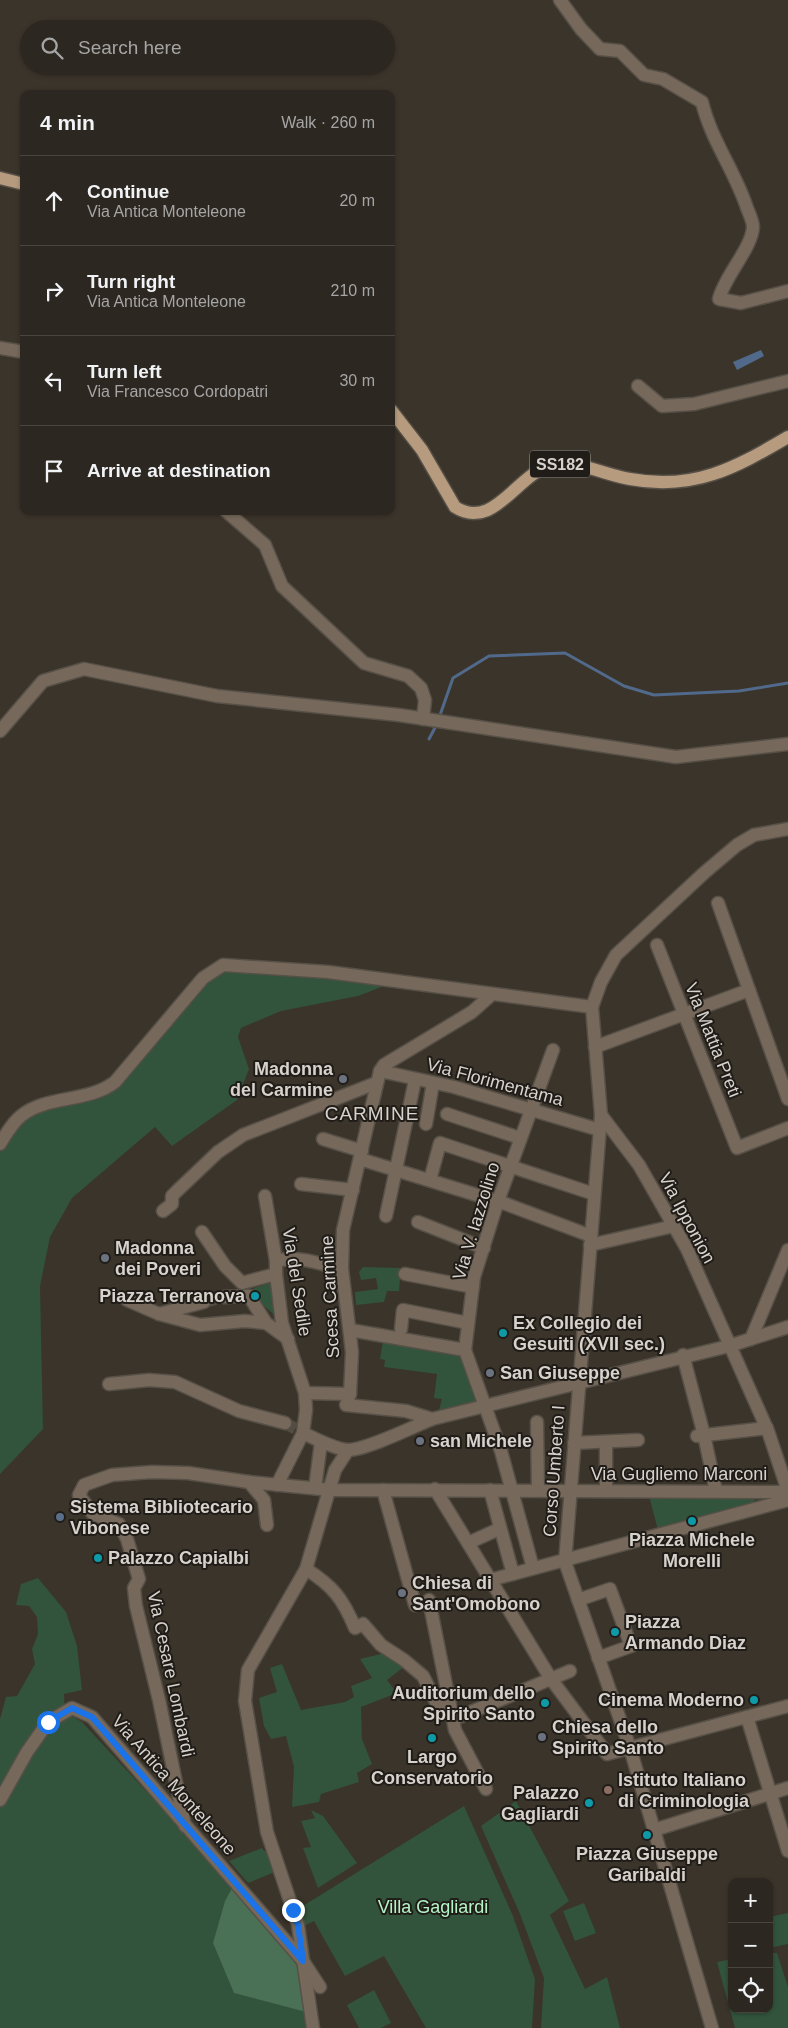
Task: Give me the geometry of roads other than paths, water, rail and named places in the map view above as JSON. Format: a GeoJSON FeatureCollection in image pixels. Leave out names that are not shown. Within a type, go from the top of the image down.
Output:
{"type":"FeatureCollection","features":[{"type":"Feature","properties":{"kind":"main road"},"geometry":{"type":"LineString","coordinates":[[0,178],[20,183]]}},
{"type":"Feature","properties":{"kind":"main road","name":"SS182"},"geometry":{"type":"LineString","coordinates":[[395,415],[422,450],[455,507],[475,514],[493,509],[527,477],[544,467],[561,463],[630,479],[682,481],[728,470],[788,437]]}},
{"type":"Feature","properties":{"kind":"street"},"geometry":{"type":"LineString","coordinates":[[560,0],[581,29],[600,49],[620,51],[644,75],[663,79],[702,102],[707,123],[741,188],[753,226],[742,255],[721,292],[719,300],[741,303],[788,291]]}},
{"type":"Feature","properties":{"kind":"street"},"geometry":{"type":"LineString","coordinates":[[0,348],[20,351]]}},
{"type":"Feature","properties":{"kind":"street"},"geometry":{"type":"LineString","coordinates":[[638,386],[662,406],[694,404],[788,381]]}},
{"type":"Feature","properties":{"kind":"street"},"geometry":{"type":"LineString","coordinates":[[231,515],[265,545],[282,586],[364,663],[408,676],[421,688],[425,700],[423,718]]}},
{"type":"Feature","properties":{"kind":"street"},"geometry":{"type":"LineString","coordinates":[[0,731],[43,681],[84,669],[217,696],[423,718],[676,758],[788,744]]}},
{"type":"Feature","properties":{"kind":"street"},"geometry":{"type":"LineString","coordinates":[[0,1144],[12,1125],[32,1109],[100,1092],[115,1082],[203,978],[223,965],[328,972],[592,1007],[601,982],[616,955],[704,873],[737,845],[754,835],[788,829]]}},
{"type":"Feature","properties":{"kind":"street"},"geometry":{"type":"LineString","coordinates":[[718,903],[788,1099]]}},
{"type":"Feature","properties":{"kind":"street","name":"Via Mattia Preti"},"geometry":{"type":"LineString","coordinates":[[656,945],[737,1148],[788,1128]]}},
{"type":"Feature","properties":{"kind":"street"},"geometry":{"type":"LineString","coordinates":[[595,1047],[750,990]]}},
{"type":"Feature","properties":{"kind":"street"},"geometry":{"type":"LineString","coordinates":[[163,1211],[172,1204],[172,1196],[218,1152],[243,1135],[378,1077],[384,1064],[472,1012],[492,994]]}},
{"type":"Feature","properties":{"kind":"street","name":"Corso Umberto I"},"geometry":{"type":"LineString","coordinates":[[592,1007],[601,1115],[578,1381],[565,1562],[630,1748],[712,2028]]}},
{"type":"Feature","properties":{"kind":"street","name":"Via V. Iazzolino"},"geometry":{"type":"LineString","coordinates":[[533,1568],[485,1406],[465,1350],[473,1287],[484,1248],[510,1166],[553,1050]]}},
{"type":"Feature","properties":{"kind":"street","name":"Via Florimentama"},"geometry":{"type":"LineString","coordinates":[[378,1077],[454,1087],[600,1130]]}},
{"type":"Feature","properties":{"kind":"street","name":"Scesa Carmine"},"geometry":{"type":"LineString","coordinates":[[348,1400],[352,1352],[342,1269],[343,1230],[378,1077]]}},
{"type":"Feature","properties":{"kind":"street"},"geometry":{"type":"LineString","coordinates":[[426,1124],[433,1083]]}},
{"type":"Feature","properties":{"kind":"street"},"geometry":{"type":"LineString","coordinates":[[386,1216],[414,1086]]}},
{"type":"Feature","properties":{"kind":"street"},"geometry":{"type":"LineString","coordinates":[[447,1114],[520,1138]]}},
{"type":"Feature","properties":{"kind":"street","name":"Via Ipponion"},"geometry":{"type":"LineString","coordinates":[[601,1115],[639,1165],[687,1249],[767,1428],[788,1491]]}},
{"type":"Feature","properties":{"kind":"street"},"geometry":{"type":"LineString","coordinates":[[323,1139],[396,1170],[498,1201],[590,1241],[674,1226]]}},
{"type":"Feature","properties":{"kind":"street"},"geometry":{"type":"LineString","coordinates":[[430,1180],[440,1143],[594,1194]]}},
{"type":"Feature","properties":{"kind":"street"},"geometry":{"type":"LineString","coordinates":[[302,1184],[353,1190]]}},
{"type":"Feature","properties":{"kind":"street","name":"Via del Sedile"},"geometry":{"type":"LineString","coordinates":[[265,1196],[276,1261],[282,1323],[304,1393],[306,1410],[303,1433],[277,1485]]}},
{"type":"Feature","properties":{"kind":"street"},"geometry":{"type":"LineString","coordinates":[[418,1222],[484,1248]]}},
{"type":"Feature","properties":{"kind":"street"},"geometry":{"type":"LineString","coordinates":[[202,1232],[225,1266],[242,1283],[276,1274]]}},
{"type":"Feature","properties":{"kind":"street"},"geometry":{"type":"LineString","coordinates":[[751,1339],[788,1250]]}},
{"type":"Feature","properties":{"kind":"street"},"geometry":{"type":"LineString","coordinates":[[276,1261],[289,1257],[342,1269]]}},
{"type":"Feature","properties":{"kind":"street"},"geometry":{"type":"LineString","coordinates":[[406,1274],[473,1287]]}},
{"type":"Feature","properties":{"kind":"street"},"geometry":{"type":"LineString","coordinates":[[224,1297],[249,1296],[266,1323],[288,1340]]}},
{"type":"Feature","properties":{"kind":"street"},"geometry":{"type":"LineString","coordinates":[[127,1300],[159,1314],[200,1325],[246,1320],[266,1323]]}},
{"type":"Feature","properties":{"kind":"street"},"geometry":{"type":"LineString","coordinates":[[159,1314],[204,1302]]}},
{"type":"Feature","properties":{"kind":"street"},"geometry":{"type":"LineString","coordinates":[[401,1328],[402,1310],[468,1323]]}},
{"type":"Feature","properties":{"kind":"street"},"geometry":{"type":"LineString","coordinates":[[303,1433],[321,1442],[348,1450],[393,1437],[432,1419],[578,1381],[729,1346],[788,1327]]}},
{"type":"Feature","properties":{"kind":"street"},"geometry":{"type":"LineString","coordinates":[[350,1330],[465,1350]]}},
{"type":"Feature","properties":{"kind":"street"},"geometry":{"type":"LineString","coordinates":[[683,1356],[700,1436],[716,1491]]}},
{"type":"Feature","properties":{"kind":"street"},"geometry":{"type":"LineString","coordinates":[[109,1384],[149,1380],[175,1382],[239,1411],[285,1424]]}},
{"type":"Feature","properties":{"kind":"street"},"geometry":{"type":"LineString","coordinates":[[304,1393],[406,1411],[432,1419]]}},
{"type":"Feature","properties":{"kind":"street"},"geometry":{"type":"LineString","coordinates":[[537,1422],[538,1490]]}},
{"type":"Feature","properties":{"kind":"street"},"geometry":{"type":"LineString","coordinates":[[700,1436],[767,1428]]}},
{"type":"Feature","properties":{"kind":"street"},"geometry":{"type":"LineString","coordinates":[[574,1443],[638,1440]]}},
{"type":"Feature","properties":{"kind":"street"},"geometry":{"type":"LineString","coordinates":[[315,1488],[321,1442]]}},
{"type":"Feature","properties":{"kind":"street"},"geometry":{"type":"LineString","coordinates":[[606,1442],[606,1491]]}},
{"type":"Feature","properties":{"kind":"street"},"geometry":{"type":"LineString","coordinates":[[313,2028],[298,1925],[267,1832],[245,1701],[248,1670],[306,1569],[331,1490],[335,1470],[348,1450]]}},
{"type":"Feature","properties":{"kind":"street","name":"Via Gugliemo Marconi"},"geometry":{"type":"LineString","coordinates":[[79,1495],[84,1485],[95,1480],[112,1475],[152,1472],[188,1473],[249,1482],[331,1490],[788,1491]]}},
{"type":"Feature","properties":{"kind":"street"},"geometry":{"type":"LineString","coordinates":[[249,1482],[264,1500],[267,1525]]}},
{"type":"Feature","properties":{"kind":"street"},"geometry":{"type":"LineString","coordinates":[[434,1489],[551,1679],[607,1754],[788,1706]]}},
{"type":"Feature","properties":{"kind":"street"},"geometry":{"type":"LineString","coordinates":[[383,1490],[415,1605]]}},
{"type":"Feature","properties":{"kind":"street"},"geometry":{"type":"LineString","coordinates":[[490,1490],[512,1574]]}},
{"type":"Feature","properties":{"kind":"street","name":"Via Cesare Lombardi"},"geometry":{"type":"LineString","coordinates":[[79,1495],[93,1514],[119,1524],[127,1539],[139,1579],[134,1588],[136,1606],[159,1700],[185,1826]]}},
{"type":"Feature","properties":{"kind":"street"},"geometry":{"type":"LineString","coordinates":[[490,1580],[533,1568],[565,1562],[788,1500]]}},
{"type":"Feature","properties":{"kind":"street"},"geometry":{"type":"LineString","coordinates":[[468,1543],[499,1529]]}},
{"type":"Feature","properties":{"kind":"street"},"geometry":{"type":"LineString","coordinates":[[306,1569],[321,1578],[344,1602],[359,1626],[423,1676],[436,1702],[454,1719]]}},
{"type":"Feature","properties":{"kind":"street"},"geometry":{"type":"LineString","coordinates":[[578,1600],[610,1589],[631,1646],[598,1658]]}},
{"type":"Feature","properties":{"kind":"street"},"geometry":{"type":"LineString","coordinates":[[429,1600],[455,1730],[486,1789]]}},
{"type":"Feature","properties":{"kind":"street"},"geometry":{"type":"LineString","coordinates":[[454,1719],[570,1672]]}},
{"type":"Feature","properties":{"kind":"street","name":"Via Antica Monteleone"},"geometry":{"type":"LineString","coordinates":[[0,1800],[27,1752],[48,1722],[72,1708],[92,1717],[303,1961],[320,1986]]}},
{"type":"Feature","properties":{"kind":"street"},"geometry":{"type":"LineString","coordinates":[[747,1717],[788,1851]]}},
{"type":"Feature","properties":{"kind":"street"},"geometry":{"type":"LineString","coordinates":[[654,1830],[788,1788]]}},
{"type":"Feature","properties":{"kind":"water"},"geometry":{"type":"Polygon","coordinates":[[[761,350],[764,356],[737,370],[733,362],[761,350]]]}},
{"type":"Feature","properties":{"kind":"waterway"},"geometry":{"type":"LineString","coordinates":[[439,718],[453,678],[489,656],[565,653],[624,686],[654,695],[739,691],[788,683]]}},
{"type":"Feature","properties":{"kind":"waterway"},"geometry":{"type":"LineString","coordinates":[[429,739],[437,724]]}},
{"type":"Feature","properties":{"kind":"tunnel"},"geometry":{"type":"LineString","coordinates":[[204,1302],[224,1297]]}},
{"type":"Feature","properties":{"kind":"tunnel"},"geometry":{"type":"LineString","coordinates":[[285,1423],[303,1433]]}},
{"type":"Feature","properties":{"kind":"place","name":"Madonna del Carmine"},"geometry":{"type":"Point","coordinates":[343,1079]}},
{"type":"Feature","properties":{"kind":"place","name":"Madonna dei Poveri"},"geometry":{"type":"Point","coordinates":[105,1258]}},
{"type":"Feature","properties":{"kind":"place","name":"Piazza Terranova"},"geometry":{"type":"Point","coordinates":[255,1296]}},
{"type":"Feature","properties":{"kind":"place","name":"Ex Collegio dei Gesuiti (XVII sec.)"},"geometry":{"type":"Point","coordinates":[503,1333]}},
{"type":"Feature","properties":{"kind":"place","name":"San Giuseppe"},"geometry":{"type":"Point","coordinates":[490,1373]}},
{"type":"Feature","properties":{"kind":"place","name":"san Michele"},"geometry":{"type":"Point","coordinates":[420,1441]}},
{"type":"Feature","properties":{"kind":"place","name":"Sistema Bibliotecario Vibonese"},"geometry":{"type":"Point","coordinates":[60,1517]}},
{"type":"Feature","properties":{"kind":"place","name":"Piazza Michele Morelli"},"geometry":{"type":"Point","coordinates":[692,1521]}},
{"type":"Feature","properties":{"kind":"place","name":"Palazzo Capialbi"},"geometry":{"type":"Point","coordinates":[98,1558]}},
{"type":"Feature","properties":{"kind":"place","name":"Chiesa di Sant'Omobono"},"geometry":{"type":"Point","coordinates":[402,1593]}},
{"type":"Feature","properties":{"kind":"place","name":"Piazza Armando Diaz"},"geometry":{"type":"Point","coordinates":[615,1632]}},
{"type":"Feature","properties":{"kind":"place","name":"Cinema Moderno"},"geometry":{"type":"Point","coordinates":[754,1700]}},
{"type":"Feature","properties":{"kind":"place","name":"Auditorium dello Spirito Santo"},"geometry":{"type":"Point","coordinates":[545,1703]}},
{"type":"Feature","properties":{"kind":"place","name":"Chiesa dello Spirito Santo"},"geometry":{"type":"Point","coordinates":[542,1737]}},
{"type":"Feature","properties":{"kind":"place","name":"Largo Conservatorio"},"geometry":{"type":"Point","coordinates":[432,1738]}},
{"type":"Feature","properties":{"kind":"place","name":"Istituto Italiano di Criminologia"},"geometry":{"type":"Point","coordinates":[608,1790]}},
{"type":"Feature","properties":{"kind":"place","name":"Palazzo Gagliardi"},"geometry":{"type":"Point","coordinates":[589,1803]}},
{"type":"Feature","properties":{"kind":"place","name":"Piazza Giuseppe Garibaldi"},"geometry":{"type":"Point","coordinates":[647,1835]}},
{"type":"Feature","properties":{"kind":"district","name":"CARMINE"},"geometry":{"type":"Point","coordinates":[372,1113]}},
{"type":"Feature","properties":{"kind":"park label","name":"Villa Gagliardi"},"geometry":{"type":"Point","coordinates":[433,1907]}}]}
